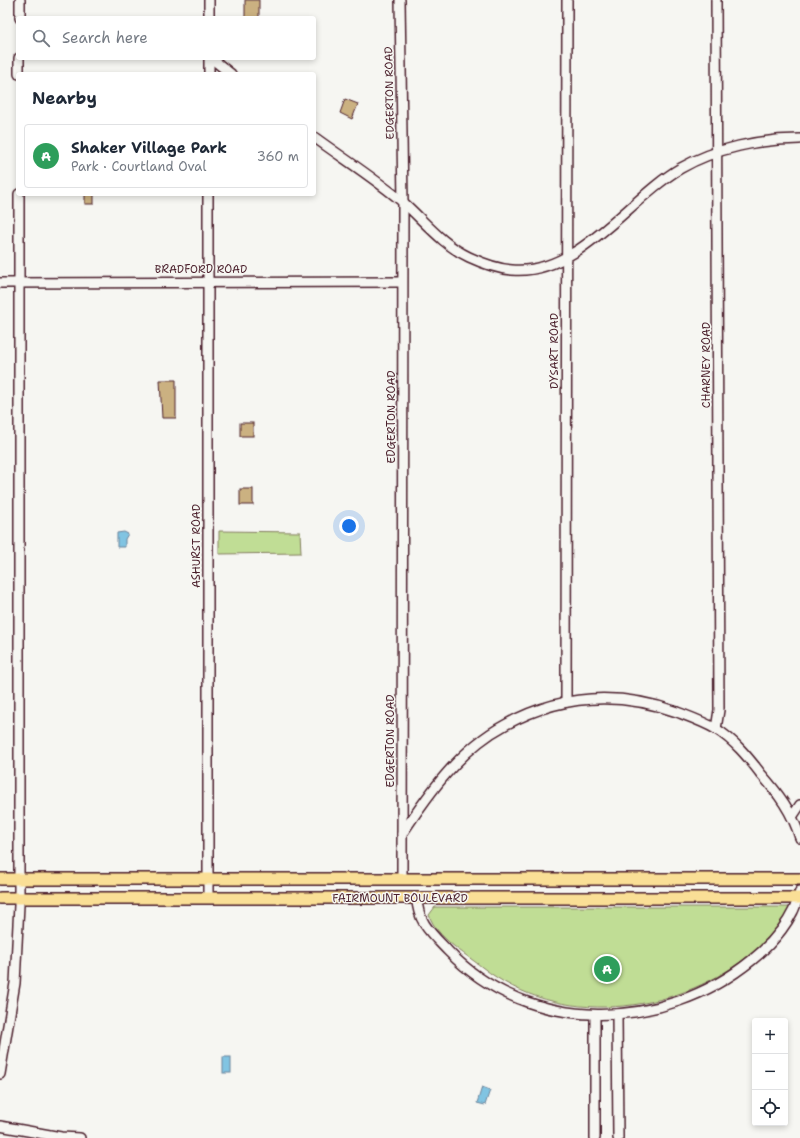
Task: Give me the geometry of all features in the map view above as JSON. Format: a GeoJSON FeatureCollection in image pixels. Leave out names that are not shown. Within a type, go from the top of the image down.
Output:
{"type":"FeatureCollection","features":[{"type":"Feature","properties":{"kind":"main road","name":"FAIRMOUNT BOULEVARD"},"geometry":{"type":"LineString","coordinates":[[0,879],[800,879]]}},
{"type":"Feature","properties":{"kind":"main road","name":"FAIRMOUNT BOULEVARD"},"geometry":{"type":"LineString","coordinates":[[0,898],[800,896]]}},
{"type":"Feature","properties":{"kind":"street"},"geometry":{"type":"LineString","coordinates":[[20,0],[20,16]]}},
{"type":"Feature","properties":{"kind":"street"},"geometry":{"type":"LineString","coordinates":[[209,0],[209,16]]}},
{"type":"Feature","properties":{"kind":"street","name":"EDGERTON ROAD"},"geometry":{"type":"LineString","coordinates":[[400,0],[403,203],[402,879]]}},
{"type":"Feature","properties":{"kind":"street","name":"DYSART ROAD"},"geometry":{"type":"LineString","coordinates":[[566,702],[567,0]]}},
{"type":"Feature","properties":{"kind":"street","name":"CHARNEY ROAD"},"geometry":{"type":"LineString","coordinates":[[716,0],[718,153],[719,710],[716,729]]}},
{"type":"Feature","properties":{"kind":"street"},"geometry":{"type":"LineString","coordinates":[[19,72],[20,60]]}},
{"type":"Feature","properties":{"kind":"street"},"geometry":{"type":"LineString","coordinates":[[209,72],[210,60]]}},
{"type":"Feature","properties":{"kind":"street"},"geometry":{"type":"LineString","coordinates":[[213,60],[228,72]]}},
{"type":"Feature","properties":{"kind":"street"},"geometry":{"type":"LineString","coordinates":[[316,138],[403,203],[452,247],[483,262],[512,270],[526,270],[552,264],[566,257],[586,244],[662,181],[682,167],[718,153],[756,141],[800,139]]}},
{"type":"Feature","properties":{"kind":"street"},"geometry":{"type":"LineString","coordinates":[[0,1074],[15,983],[19,898],[19,196]]}},
{"type":"Feature","properties":{"kind":"street","name":"ASHURST ROAD"},"geometry":{"type":"LineString","coordinates":[[208,196],[208,898]]}},
{"type":"Feature","properties":{"kind":"street","name":"BRADFORD ROAD"},"geometry":{"type":"LineString","coordinates":[[0,283],[208,281],[402,282]]}},
{"type":"Feature","properties":{"kind":"street"},"geometry":{"type":"LineString","coordinates":[[402,834],[431,792],[450,770],[477,744],[495,730],[514,720],[566,702],[606,698],[640,701],[687,716],[716,729],[737,746],[773,788],[792,817],[800,838]]}},
{"type":"Feature","properties":{"kind":"street"},"geometry":{"type":"LineString","coordinates":[[792,817],[800,805]]}},
{"type":"Feature","properties":{"kind":"street"},"geometry":{"type":"LineString","coordinates":[[418,898],[421,918],[431,933],[458,961],[487,982],[506,993],[532,1003],[564,1011],[595,1015],[617,1015],[638,1013],[671,1005],[696,996],[726,980],[756,957],[773,939],[786,922],[800,896]]}},
{"type":"Feature","properties":{"kind":"street"},"geometry":{"type":"LineString","coordinates":[[595,1015],[595,1138]]}},
{"type":"Feature","properties":{"kind":"street"},"geometry":{"type":"LineString","coordinates":[[617,1015],[618,1138]]}},
{"type":"Feature","properties":{"kind":"street"},"geometry":{"type":"LineString","coordinates":[[0,1126],[61,1137],[80,1138]]}},
{"type":"Feature","properties":{"kind":"green space"},"geometry":{"type":"Polygon","coordinates":[[[219,531],[300,532],[301,553],[219,554],[219,531]]]}},
{"type":"Feature","properties":{"kind":"green space"},"geometry":{"type":"Polygon","coordinates":[[[435,907],[795,907],[766,940],[753,952],[717,977],[685,992],[650,1002],[615,1007],[580,1006],[545,999],[512,986],[459,950],[438,931],[429,915],[435,907]]]}},
{"type":"Feature","properties":{"kind":"water"},"geometry":{"type":"Polygon","coordinates":[[[124,532],[128,534],[125,539],[125,547],[117,547],[117,533],[124,532]]]}},
{"type":"Feature","properties":{"kind":"water"},"geometry":{"type":"Polygon","coordinates":[[[223,1057],[231,1057],[231,1073],[223,1073],[223,1057]]]}},
{"type":"Feature","properties":{"kind":"water"},"geometry":{"type":"Polygon","coordinates":[[[482,1087],[490,1090],[485,1105],[477,1103],[482,1087]]]}},
{"type":"Feature","properties":{"kind":"building"},"geometry":{"type":"Polygon","coordinates":[[[245,0],[259,0],[259,16],[245,16],[245,0]]]}},
{"type":"Feature","properties":{"kind":"building"},"geometry":{"type":"Polygon","coordinates":[[[345,99],[358,104],[352,119],[340,113],[345,99]]]}},
{"type":"Feature","properties":{"kind":"building"},"geometry":{"type":"Polygon","coordinates":[[[85,196],[94,196],[94,204],[85,204],[85,196]]]}},
{"type":"Feature","properties":{"kind":"building"},"geometry":{"type":"Polygon","coordinates":[[[160,380],[176,380],[176,418],[162,418],[160,380]]]}},
{"type":"Feature","properties":{"kind":"building"},"geometry":{"type":"Polygon","coordinates":[[[240,423],[253,423],[253,436],[240,436],[240,423]]]}},
{"type":"Feature","properties":{"kind":"building"},"geometry":{"type":"Polygon","coordinates":[[[240,489],[253,489],[253,505],[240,505],[240,489]]]}},
{"type":"Feature","properties":{"kind":"place","name":"Shaker Village Park"},"geometry":{"type":"Point","coordinates":[607,969]}}]}
